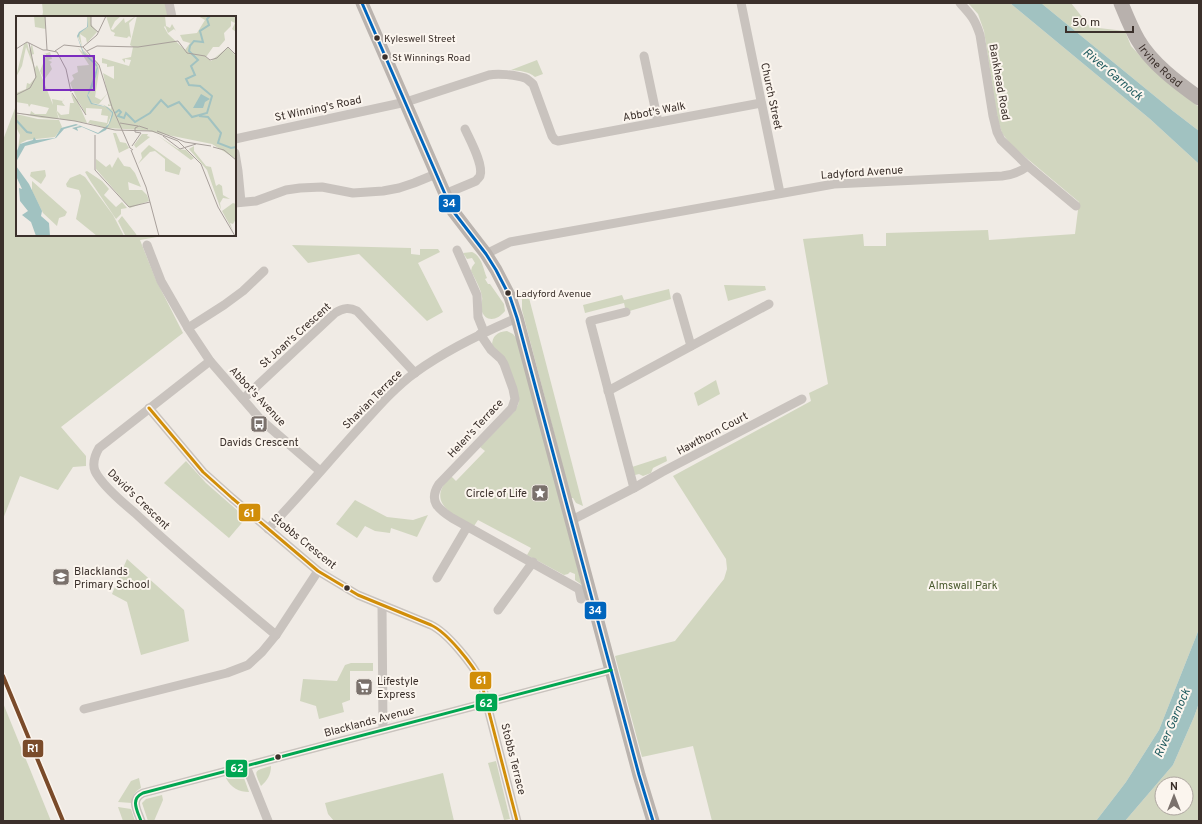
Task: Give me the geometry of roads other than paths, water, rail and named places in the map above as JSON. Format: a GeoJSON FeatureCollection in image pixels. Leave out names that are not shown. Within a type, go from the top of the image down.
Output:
{"type":"FeatureCollection","features":[{"type":"Feature","properties":{"kind":"main road"},"geometry":{"type":"LineString","coordinates":[[362,3],[453,211],[486,254],[510,297],[572,520],[644,793],[653,821]]}},
{"type":"Feature","properties":{"kind":"main road","name":"Irvine Road"},"geometry":{"type":"LineString","coordinates":[[1121,3],[1138,41],[1145,50],[1169,75],[1199,98]]}},
{"type":"Feature","properties":{"kind":"street"},"geometry":{"type":"LineString","coordinates":[[169,3],[172,16]]}},
{"type":"Feature","properties":{"kind":"street","name":"Church Street"},"geometry":{"type":"LineString","coordinates":[[741,3],[780,193]]}},
{"type":"Feature","properties":{"kind":"street","name":"Bankhead Road"},"geometry":{"type":"LineString","coordinates":[[960,3],[971,14],[977,24],[993,116],[1001,140],[1028,166],[1076,206]]}},
{"type":"Feature","properties":{"kind":"street"},"geometry":{"type":"LineString","coordinates":[[644,56],[658,122]]}},
{"type":"Feature","properties":{"kind":"street","name":"Abbot's Walk"},"geometry":{"type":"LineString","coordinates":[[406,102],[494,74],[525,78],[533,84],[552,136],[555,140],[562,141],[761,103]]}},
{"type":"Feature","properties":{"kind":"street","name":"St Winning's Road"},"geometry":{"type":"LineString","coordinates":[[236,139],[406,102]]}},
{"type":"Feature","properties":{"kind":"street"},"geometry":{"type":"LineString","coordinates":[[445,194],[476,181],[479,177],[479,162],[465,129]]}},
{"type":"Feature","properties":{"kind":"street"},"geometry":{"type":"LineString","coordinates":[[236,159],[238,170],[238,202],[256,201],[286,190],[300,188],[322,187],[352,193],[383,191],[399,188],[436,174]]}},
{"type":"Feature","properties":{"kind":"street","name":"Ladyford Avenue"},"geometry":{"type":"LineString","coordinates":[[486,254],[510,242],[834,184],[1008,175],[1014,174],[1028,166]]}},
{"type":"Feature","properties":{"kind":"street","name":"Abbot's Avenue"},"geometry":{"type":"LineString","coordinates":[[147,245],[162,281],[188,328],[210,361],[261,420],[320,471]]}},
{"type":"Feature","properties":{"kind":"street","name":"Helen's Terrace"},"geometry":{"type":"LineString","coordinates":[[457,250],[477,295],[478,317],[482,333],[487,345],[504,364],[515,399],[512,408],[438,484],[434,498],[440,510],[580,589],[582,599]]}},
{"type":"Feature","properties":{"kind":"street"},"geometry":{"type":"LineString","coordinates":[[188,328],[224,305],[244,290],[264,271]]}},
{"type":"Feature","properties":{"kind":"street"},"geometry":{"type":"LineString","coordinates":[[677,297],[691,346]]}},
{"type":"Feature","properties":{"kind":"street"},"geometry":{"type":"LineString","coordinates":[[608,391],[769,304]]}},
{"type":"Feature","properties":{"kind":"street","name":"St Joan's Crescent"},"geometry":{"type":"LineString","coordinates":[[243,399],[336,313],[340,310],[349,308],[357,312],[415,373]]}},
{"type":"Feature","properties":{"kind":"street"},"geometry":{"type":"LineString","coordinates":[[626,312],[590,321],[634,488]]}},
{"type":"Feature","properties":{"kind":"street","name":"Shavian Terrace"},"geometry":{"type":"LineString","coordinates":[[268,529],[390,396],[415,373],[456,346],[517,318]]}},
{"type":"Feature","properties":{"kind":"street","name":"David's Crescent"},"geometry":{"type":"LineString","coordinates":[[210,361],[99,448],[95,454],[94,468],[96,473],[120,499],[162,538],[276,635]]}},
{"type":"Feature","properties":{"kind":"street","name":"Hawthorn Court"},"geometry":{"type":"LineString","coordinates":[[572,520],[802,399]]}},
{"type":"Feature","properties":{"kind":"street","name":"Stobbs Crescent"},"geometry":{"type":"LineString","coordinates":[[149,408],[203,472],[318,571],[358,595],[438,628],[445,634],[477,672],[487,702]]}},
{"type":"Feature","properties":{"kind":"street"},"geometry":{"type":"LineString","coordinates":[[437,578],[467,526]]}},
{"type":"Feature","properties":{"kind":"street"},"geometry":{"type":"LineString","coordinates":[[498,610],[533,562]]}},
{"type":"Feature","properties":{"kind":"street"},"geometry":{"type":"LineString","coordinates":[[84,709],[227,673],[248,664],[262,652],[276,635],[318,571]]}},
{"type":"Feature","properties":{"kind":"street"},"geometry":{"type":"LineString","coordinates":[[382,606],[384,730]]}},
{"type":"Feature","properties":{"kind":"street","name":"Blacklands Avenue"},"geometry":{"type":"LineString","coordinates":[[141,821],[135,800],[143,793],[611,670]]}},
{"type":"Feature","properties":{"kind":"street","name":"Stobbs Terrace"},"geometry":{"type":"LineString","coordinates":[[487,702],[517,821]]}},
{"type":"Feature","properties":{"kind":"street"},"geometry":{"type":"LineString","coordinates":[[246,766],[268,821]]}},
{"type":"Feature","properties":{"kind":"water","name":"River Garnock"},"geometry":{"type":"Polygon","coordinates":[[[1010,3],[1041,3],[1199,131],[1199,164],[1150,119],[1010,3]]]}},
{"type":"Feature","properties":{"kind":"water","name":"River Garnock"},"geometry":{"type":"Polygon","coordinates":[[[1199,629],[1199,703],[1173,765],[1164,776],[1154,776],[1154,787],[1125,821],[1096,821],[1126,782],[1159,730],[1199,629]]]}},
{"type":"Feature","properties":{"kind":"place","name":"Kyleswell Street"},"geometry":{"type":"Point","coordinates":[377,38]}},
{"type":"Feature","properties":{"kind":"place","name":"St Winnings Road"},"geometry":{"type":"Point","coordinates":[385,57]}},
{"type":"Feature","properties":{"kind":"place","name":"Ladyford Avenue"},"geometry":{"type":"Point","coordinates":[508,293]}},
{"type":"Feature","properties":{"kind":"place","name":"Davids Crescent"},"geometry":{"type":"Point","coordinates":[259,424]}},
{"type":"Feature","properties":{"kind":"place","name":"Circle of Life"},"geometry":{"type":"Point","coordinates":[540,493]}},
{"type":"Feature","properties":{"kind":"place","name":"Blacklands Primary School"},"geometry":{"type":"Point","coordinates":[61,577]}},
{"type":"Feature","properties":{"kind":"place","name":"Lifestyle Express"},"geometry":{"type":"Point","coordinates":[364,687]}},
{"type":"Feature","properties":{"kind":"park label","name":"Almswall Park"},"geometry":{"type":"Point","coordinates":[963,585]}}]}
